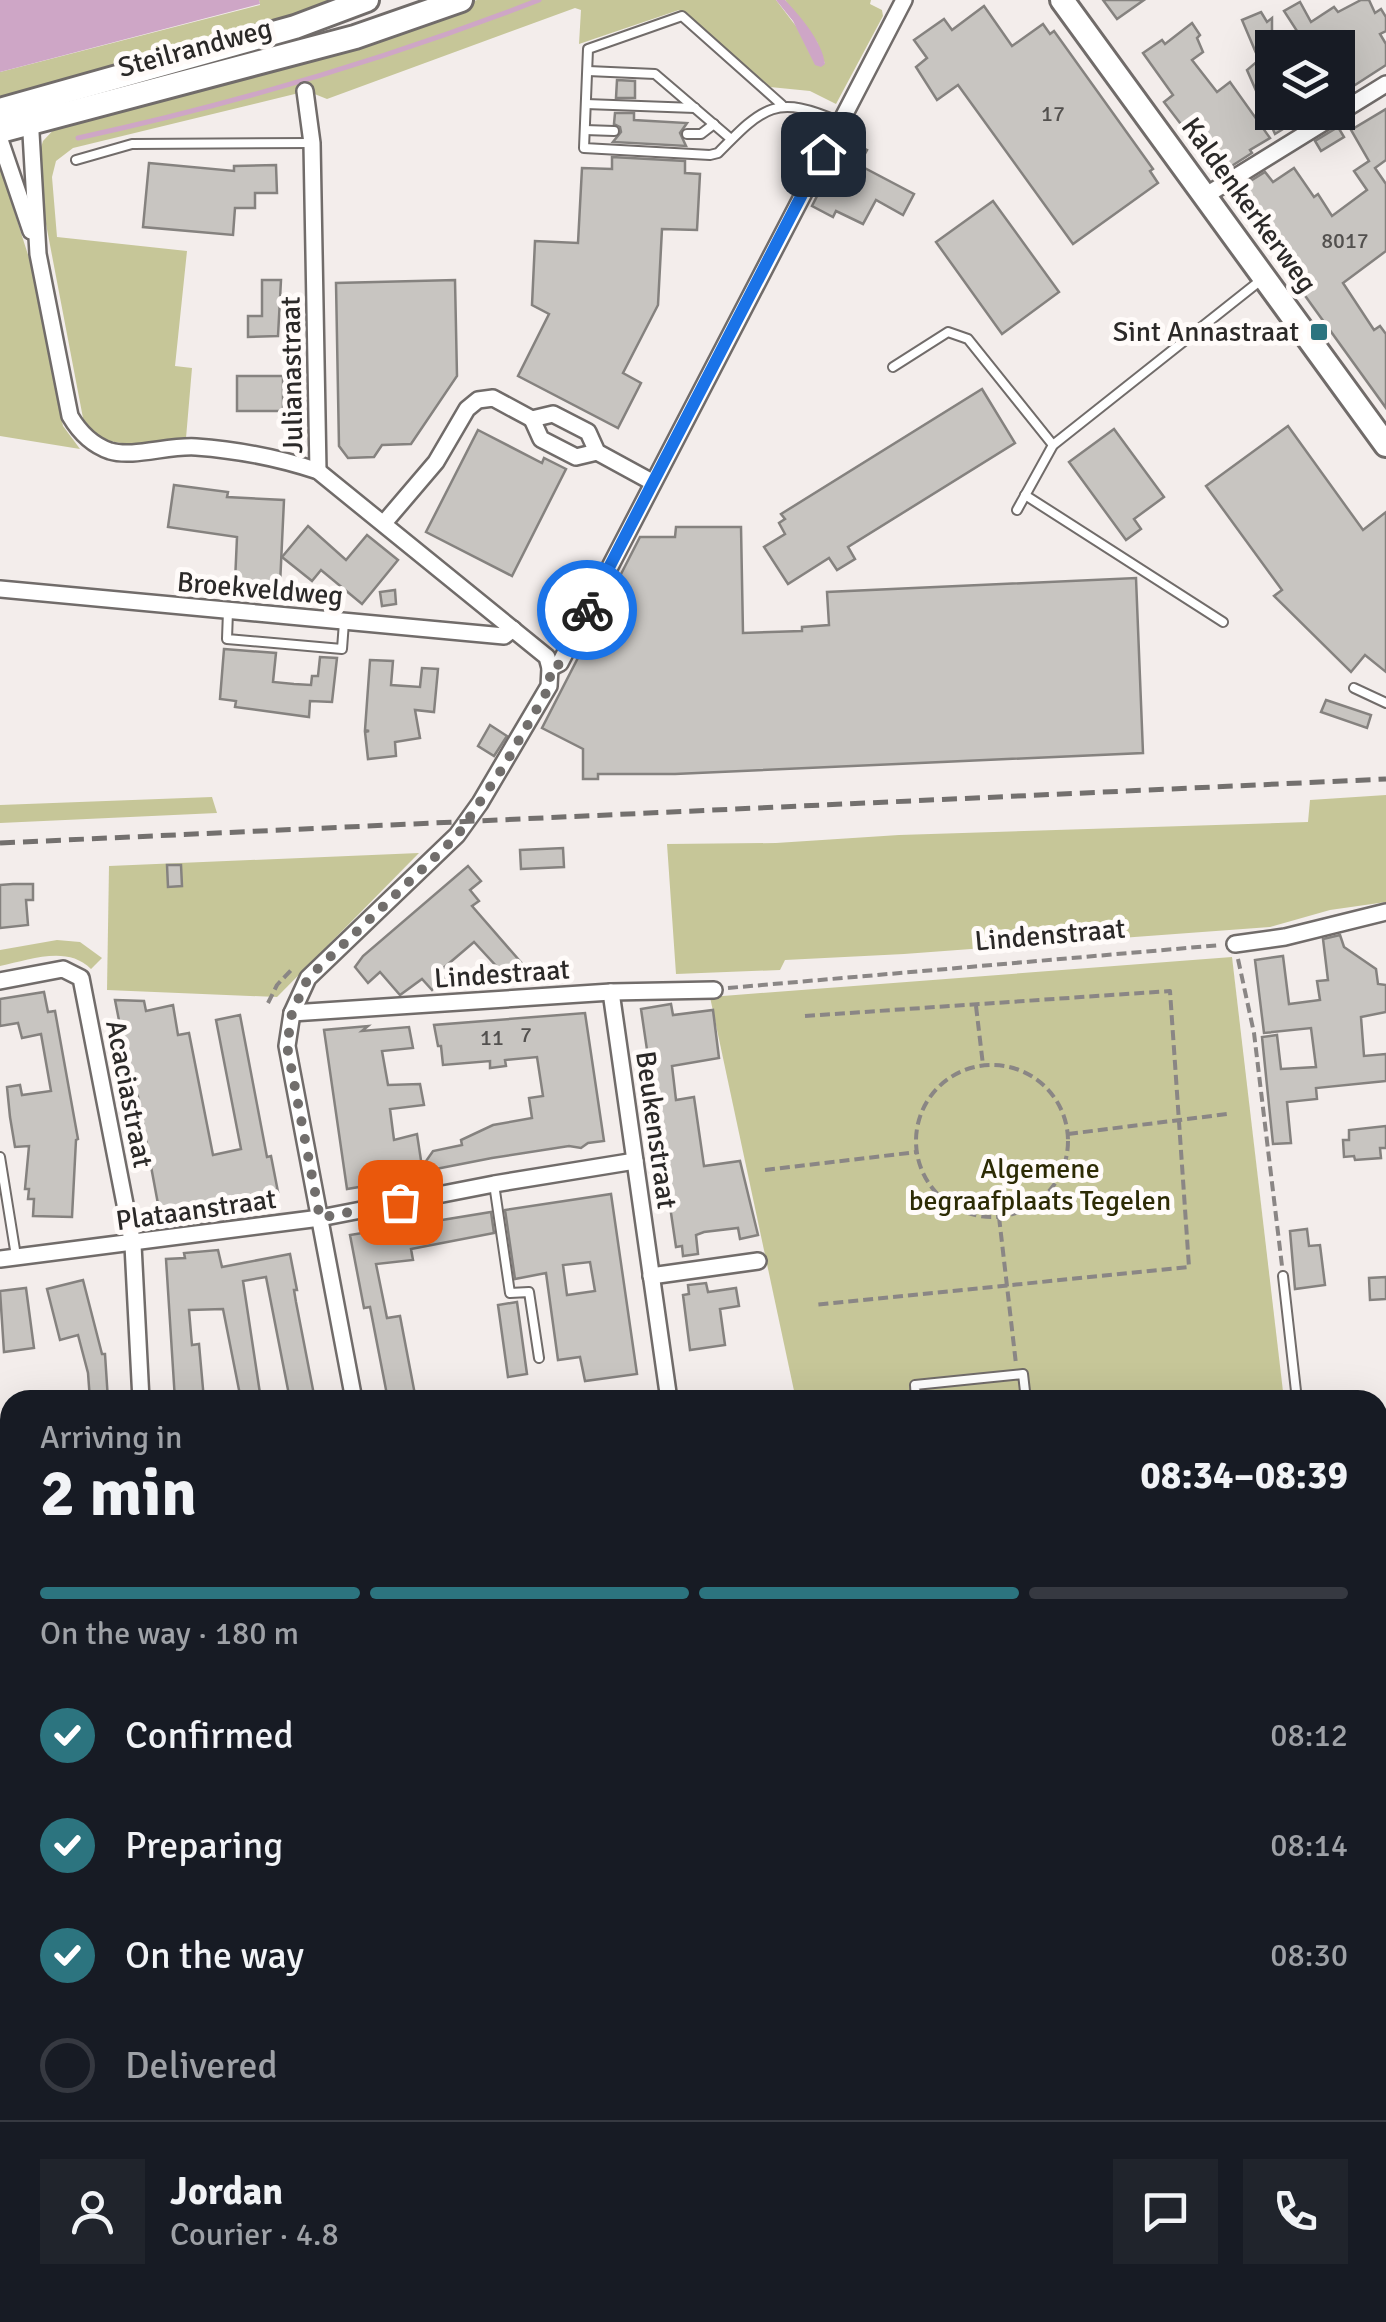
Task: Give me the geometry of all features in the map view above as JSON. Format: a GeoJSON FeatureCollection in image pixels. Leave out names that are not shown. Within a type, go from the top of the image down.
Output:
{"type":"FeatureCollection","features":[{"type":"Feature","properties":{"kind":"main road","name":"Steilrandweg"},"geometry":{"type":"LineString","coordinates":[[0,132],[29,113],[368,0]]}},
{"type":"Feature","properties":{"kind":"main road","name":"Steilrandweg"},"geometry":{"type":"LineString","coordinates":[[0,110],[29,113],[355,37],[460,0]]}},
{"type":"Feature","properties":{"kind":"main road","name":"Kaldenkerkerweg"},"geometry":{"type":"LineString","coordinates":[[1062,0],[1386,445]]}},
{"type":"Feature","properties":{"kind":"street"},"geometry":{"type":"LineString","coordinates":[[352,1390],[287,1046],[292,1013],[308,978],[457,836],[504,766],[550,686],[550,668],[560,664],[904,0]]}},
{"type":"Feature","properties":{"kind":"street"},"geometry":{"type":"LineString","coordinates":[[1205,196],[1386,84]]}},
{"type":"Feature","properties":{"kind":"street","name":"Julianastraat"},"geometry":{"type":"LineString","coordinates":[[305,91],[312,143],[318,471],[547,657],[550,668]]}},
{"type":"Feature","properties":{"kind":"street"},"geometry":{"type":"LineString","coordinates":[[29,113],[38,254]]}},
{"type":"Feature","properties":{"kind":"street"},"geometry":{"type":"LineString","coordinates":[[0,140],[38,254],[70,416],[86,438],[126,454],[160,447],[196,447],[283,459],[318,471]]}},
{"type":"Feature","properties":{"kind":"street"},"geometry":{"type":"LineString","coordinates":[[384,523],[436,462],[467,410],[478,400],[493,398],[532,419],[541,440],[576,457],[596,452]]}},
{"type":"Feature","properties":{"kind":"street"},"geometry":{"type":"LineString","coordinates":[[532,419],[554,414],[588,432],[596,452],[652,482]]}},
{"type":"Feature","properties":{"kind":"street","name":"Broekveldweg"},"geometry":{"type":"LineString","coordinates":[[0,588],[504,636],[513,629]]}},
{"type":"Feature","properties":{"kind":"street"},"geometry":{"type":"LineString","coordinates":[[1236,944],[1286,937],[1386,912]]}},
{"type":"Feature","properties":{"kind":"street","name":"Acaciastraat"},"geometry":{"type":"LineString","coordinates":[[0,981],[63,970],[81,978],[132,1244],[140,1390]]}},
{"type":"Feature","properties":{"kind":"street","name":"Lindestraat"},"geometry":{"type":"LineString","coordinates":[[292,1013],[611,992],[714,990]]}},
{"type":"Feature","properties":{"kind":"street","name":"Beukenstraat"},"geometry":{"type":"LineString","coordinates":[[611,992],[668,1390]]}},
{"type":"Feature","properties":{"kind":"street","name":"Plataanstraat"},"geometry":{"type":"LineString","coordinates":[[8,1258],[320,1218],[635,1161]]}},
{"type":"Feature","properties":{"kind":"street"},"geometry":{"type":"LineString","coordinates":[[651,1276],[758,1261]]}},
{"type":"Feature","properties":{"kind":"lane"},"geometry":{"type":"LineString","coordinates":[[782,105],[682,16],[588,49],[584,148],[702,156],[718,152],[759,114],[782,105],[810,109],[840,122]]}},
{"type":"Feature","properties":{"kind":"lane"},"geometry":{"type":"LineString","coordinates":[[588,70],[655,74],[731,139]]}},
{"type":"Feature","properties":{"kind":"lane"},"geometry":{"type":"LineString","coordinates":[[586,104],[696,108]]}},
{"type":"Feature","properties":{"kind":"lane"},"geometry":{"type":"LineString","coordinates":[[687,134],[701,134],[714,124]]}},
{"type":"Feature","properties":{"kind":"lane"},"geometry":{"type":"LineString","coordinates":[[585,130],[614,131]]}},
{"type":"Feature","properties":{"kind":"lane"},"geometry":{"type":"LineString","coordinates":[[76,160],[132,144],[312,143]]}},
{"type":"Feature","properties":{"kind":"lane"},"geometry":{"type":"LineString","coordinates":[[1017,510],[1053,446],[1264,277]]}},
{"type":"Feature","properties":{"kind":"lane"},"geometry":{"type":"LineString","coordinates":[[893,367],[948,332],[968,340],[1053,446]]}},
{"type":"Feature","properties":{"kind":"lane"},"geometry":{"type":"LineString","coordinates":[[1026,495],[1223,622]]}},
{"type":"Feature","properties":{"kind":"lane"},"geometry":{"type":"LineString","coordinates":[[228,611],[227,640],[342,649],[344,622]]}},
{"type":"Feature","properties":{"kind":"lane"},"geometry":{"type":"LineString","coordinates":[[1354,688],[1386,703]]}},
{"type":"Feature","properties":{"kind":"lane"},"geometry":{"type":"LineString","coordinates":[[0,1157],[8,1258]]}},
{"type":"Feature","properties":{"kind":"lane"},"geometry":{"type":"LineString","coordinates":[[494,1184],[510,1294],[529,1292],[538,1358]]}},
{"type":"Feature","properties":{"kind":"lane"},"geometry":{"type":"LineString","coordinates":[[1283,1276],[1295,1390]]}},
{"type":"Feature","properties":{"kind":"lane"},"geometry":{"type":"LineString","coordinates":[[915,1390],[915,1384],[1017,1374],[1023,1374],[1025,1390]]}},
{"type":"Feature","properties":{"kind":"path","name":"Lindenstraat"},"geometry":{"type":"LineString","coordinates":[[714,990],[1236,944]]}},
{"type":"Feature","properties":{"kind":"path"},"geometry":{"type":"LineString","coordinates":[[1236,944],[1254,1033],[1283,1276]]}},
{"type":"Feature","properties":{"kind":"path"},"geometry":{"type":"LineString","coordinates":[[805,1016],[1170,991],[1189,1267],[814,1305]]}},
{"type":"Feature","properties":{"kind":"path"},"geometry":{"type":"LineString","coordinates":[[976,1004],[982,1066]]}},
{"type":"Feature","properties":{"kind":"path"},"geometry":{"type":"LineString","coordinates":[[982,1066],[1007,1066],[1030,1074],[1056,1100],[1068,1134],[1067,1158],[1058,1180],[1043,1198],[1023,1211],[999,1217],[976,1216],[946,1200],[924,1174],[917,1152],[917,1128],[925,1105],[940,1086],[960,1072],[982,1066]]}},
{"type":"Feature","properties":{"kind":"path"},"geometry":{"type":"LineString","coordinates":[[1068,1134],[1228,1114]]}},
{"type":"Feature","properties":{"kind":"path"},"geometry":{"type":"LineString","coordinates":[[765,1170],[917,1152]]}},
{"type":"Feature","properties":{"kind":"path"},"geometry":{"type":"LineString","coordinates":[[999,1217],[1017,1374]]}},
{"type":"Feature","properties":{"kind":"green space"},"geometry":{"type":"Polygon","coordinates":[[[259,0],[338,0],[265,29],[0,99],[0,72],[260,5],[259,0]]]}},
{"type":"Feature","properties":{"kind":"green space"},"geometry":{"type":"Polygon","coordinates":[[[477,0],[776,0],[825,64],[817,42],[785,0],[871,0],[870,4],[882,10],[883,16],[836,104],[810,91],[770,87],[679,10],[579,44],[581,10],[575,8],[327,99],[307,91],[73,148],[56,161],[52,177],[57,237],[187,251],[175,366],[192,368],[186,438],[115,442],[92,430],[83,418],[42,203],[39,154],[43,141],[59,124],[391,31],[477,0]]]}},
{"type":"Feature","properties":{"kind":"green space"},"geometry":{"type":"Polygon","coordinates":[[[0,167],[30,261],[63,426],[80,449],[0,436],[0,167]]]}},
{"type":"Feature","properties":{"kind":"green space"},"geometry":{"type":"Polygon","coordinates":[[[1386,795],[1386,902],[1330,910],[1270,927],[785,960],[780,970],[676,974],[667,844],[1308,822],[1310,800],[1386,795]]]}},
{"type":"Feature","properties":{"kind":"green space"},"geometry":{"type":"Polygon","coordinates":[[[212,797],[217,813],[0,823],[0,805],[212,797]]]}},
{"type":"Feature","properties":{"kind":"green space"},"geometry":{"type":"Polygon","coordinates":[[[419,853],[277,997],[107,990],[109,866],[419,853]]]}},
{"type":"Feature","properties":{"kind":"green space"},"geometry":{"type":"Polygon","coordinates":[[[57,940],[80,942],[102,958],[91,969],[60,956],[0,966],[0,950],[57,940]]]}},
{"type":"Feature","properties":{"kind":"green space","name":"Algemene begraafplaats Tegelen"},"geometry":{"type":"Polygon","coordinates":[[[1232,957],[1283,1390],[794,1390],[710,997],[1232,957]]]}},
{"type":"Feature","properties":{"kind":"shaded area"},"geometry":{"type":"Polygon","coordinates":[[[0,0],[259,0],[260,4],[0,72],[0,0]]]}},
{"type":"Feature","properties":{"kind":"shaded area"},"geometry":{"type":"Polygon","coordinates":[[[776,0],[785,0],[810,30],[823,55],[825,64],[821,67],[815,65],[793,21],[776,0]]]}},
{"type":"Feature","properties":{"kind":"building"},"geometry":{"type":"Polygon","coordinates":[[[1103,0],[1144,0],[1117,19],[1103,0]]]}},
{"type":"Feature","properties":{"kind":"building"},"geometry":{"type":"Polygon","coordinates":[[[1369,0],[1375,13],[1381,9],[1386,17],[1386,31],[1380,34],[1386,44],[1386,65],[1355,85],[1355,30],[1296,30],[1284,11],[1300,2],[1311,22],[1334,7],[1338,12],[1369,0]]]}},
{"type":"Feature","properties":{"kind":"building"},"geometry":{"type":"Polygon","coordinates":[[[984,6],[1012,46],[1043,24],[1050,34],[1054,31],[1153,169],[1150,171],[1158,183],[1073,244],[958,85],[937,100],[916,67],[927,58],[914,40],[944,19],[952,30],[984,6]]]}},
{"type":"Feature","properties":{"kind":"building"},"geometry":{"type":"Polygon","coordinates":[[[1261,12],[1267,22],[1272,18],[1272,30],[1255,30],[1255,51],[1242,20],[1261,12]]]}},
{"type":"Feature","properties":{"kind":"building"},"geometry":{"type":"Polygon","coordinates":[[[1192,23],[1200,35],[1197,38],[1203,52],[1192,60],[1217,92],[1230,82],[1255,117],[1255,130],[1264,130],[1270,138],[1219,174],[1164,102],[1173,95],[1143,53],[1162,40],[1165,44],[1192,23]]]}},
{"type":"Feature","properties":{"kind":"building"},"geometry":{"type":"Polygon","coordinates":[[[1255,63],[1255,88],[1247,70],[1255,63]]]}},
{"type":"Feature","properties":{"kind":"building"},"geometry":{"type":"Polygon","coordinates":[[[617,80],[635,81],[635,98],[616,98],[617,80]]]}},
{"type":"Feature","properties":{"kind":"building"},"geometry":{"type":"Polygon","coordinates":[[[1386,109],[1386,160],[1375,168],[1386,184],[1386,251],[1343,283],[1374,330],[1380,326],[1386,334],[1386,408],[1231,193],[1265,172],[1273,182],[1294,168],[1332,216],[1367,190],[1354,171],[1369,161],[1351,130],[1386,109]]]}},
{"type":"Feature","properties":{"kind":"building"},"geometry":{"type":"Polygon","coordinates":[[[615,113],[634,113],[634,120],[687,123],[680,133],[686,146],[613,142],[621,132],[614,124],[615,113]]]}},
{"type":"Feature","properties":{"kind":"building"},"geometry":{"type":"Polygon","coordinates":[[[1333,130],[1340,130],[1344,137],[1321,151],[1315,141],[1333,130]]]}},
{"type":"Feature","properties":{"kind":"building"},"geometry":{"type":"Polygon","coordinates":[[[852,142],[867,150],[859,165],[914,194],[903,215],[876,200],[863,224],[836,211],[833,217],[812,206],[841,149],[847,152],[852,142]]]}},
{"type":"Feature","properties":{"kind":"building"},"geometry":{"type":"Polygon","coordinates":[[[612,157],[685,161],[685,173],[700,174],[697,230],[662,229],[658,305],[623,373],[641,383],[618,428],[518,376],[549,314],[532,305],[535,241],[578,243],[582,168],[612,169],[612,157]]]}},
{"type":"Feature","properties":{"kind":"building"},"geometry":{"type":"Polygon","coordinates":[[[149,163],[234,171],[234,166],[276,165],[277,193],[255,193],[255,208],[235,208],[233,235],[143,227],[149,163]]]}},
{"type":"Feature","properties":{"kind":"building"},"geometry":{"type":"Polygon","coordinates":[[[993,201],[1059,292],[1002,334],[936,242],[993,201]]]}},
{"type":"Feature","properties":{"kind":"building"},"geometry":{"type":"Polygon","coordinates":[[[262,280],[281,280],[278,336],[248,337],[248,316],[262,316],[262,280]]]}},
{"type":"Feature","properties":{"kind":"building"},"geometry":{"type":"Polygon","coordinates":[[[455,280],[457,376],[411,444],[382,445],[374,457],[348,458],[339,446],[336,283],[455,280]]]}},
{"type":"Feature","properties":{"kind":"building"},"geometry":{"type":"Polygon","coordinates":[[[237,376],[283,376],[283,411],[237,411],[237,376]]]}},
{"type":"Feature","properties":{"kind":"building"},"geometry":{"type":"Polygon","coordinates":[[[982,389],[1015,443],[848,547],[855,559],[837,570],[829,558],[788,584],[764,547],[785,534],[779,523],[785,519],[781,514],[982,389]]]}},
{"type":"Feature","properties":{"kind":"building"},"geometry":{"type":"Polygon","coordinates":[[[1288,426],[1363,530],[1386,512],[1386,672],[1365,655],[1351,672],[1274,596],[1282,590],[1206,486],[1288,426]]]}},
{"type":"Feature","properties":{"kind":"building"},"geometry":{"type":"Polygon","coordinates":[[[1114,429],[1164,497],[1134,519],[1141,529],[1126,540],[1069,462],[1114,429]]]}},
{"type":"Feature","properties":{"kind":"building"},"geometry":{"type":"Polygon","coordinates":[[[478,430],[542,463],[544,458],[566,469],[512,576],[426,532],[478,430]]]}},
{"type":"Feature","properties":{"kind":"building"},"geometry":{"type":"Polygon","coordinates":[[[174,485],[228,492],[227,497],[284,500],[280,585],[235,582],[237,537],[168,527],[174,485]]]}},
{"type":"Feature","properties":{"kind":"building"},"geometry":{"type":"Polygon","coordinates":[[[308,526],[346,560],[367,535],[398,560],[362,604],[321,570],[312,581],[282,557],[308,526]]]}},
{"type":"Feature","properties":{"kind":"building"},"geometry":{"type":"Polygon","coordinates":[[[676,527],[741,527],[743,633],[802,631],[802,627],[829,625],[827,592],[1136,578],[1143,753],[598,774],[598,779],[583,779],[583,749],[542,728],[640,537],[675,537],[676,527]]]}},
{"type":"Feature","properties":{"kind":"building"},"geometry":{"type":"Polygon","coordinates":[[[395,590],[396,604],[382,606],[380,592],[395,590]]]}},
{"type":"Feature","properties":{"kind":"building"},"geometry":{"type":"Polygon","coordinates":[[[224,649],[276,653],[273,682],[294,684],[311,685],[312,676],[318,676],[320,657],[337,658],[332,702],[310,701],[309,717],[235,707],[236,701],[220,699],[224,649]]]}},
{"type":"Feature","properties":{"kind":"building"},"geometry":{"type":"Polygon","coordinates":[[[370,660],[393,661],[391,685],[420,687],[422,668],[438,669],[434,712],[415,710],[420,738],[395,742],[396,756],[368,759],[365,732],[369,731],[365,730],[370,660]]]}},
{"type":"Feature","properties":{"kind":"building"},"geometry":{"type":"Polygon","coordinates":[[[1326,700],[1371,715],[1367,728],[1321,712],[1326,700]]]}},
{"type":"Feature","properties":{"kind":"building"},"geometry":{"type":"Polygon","coordinates":[[[490,725],[507,736],[494,756],[478,746],[490,725]]]}},
{"type":"Feature","properties":{"kind":"building"},"geometry":{"type":"Polygon","coordinates":[[[563,848],[564,867],[521,869],[520,850],[563,848]]]}},
{"type":"Feature","properties":{"kind":"building"},"geometry":{"type":"Polygon","coordinates":[[[167,865],[181,865],[182,886],[168,887],[167,865]]]}},
{"type":"Feature","properties":{"kind":"building"},"geometry":{"type":"Polygon","coordinates":[[[468,866],[481,881],[470,890],[479,901],[472,906],[525,967],[499,969],[474,942],[440,971],[445,977],[432,990],[422,979],[400,995],[380,972],[368,983],[355,967],[363,956],[468,866]]]}},
{"type":"Feature","properties":{"kind":"building"},"geometry":{"type":"Polygon","coordinates":[[[33,884],[33,900],[26,900],[28,925],[0,928],[0,885],[33,884]]]}},
{"type":"Feature","properties":{"kind":"building"},"geometry":{"type":"Polygon","coordinates":[[[1340,935],[1344,947],[1376,969],[1378,984],[1386,985],[1386,1012],[1361,1017],[1364,1056],[1386,1054],[1386,1081],[1316,1088],[1317,1099],[1287,1102],[1291,1143],[1273,1144],[1262,1037],[1277,1035],[1281,1069],[1316,1067],[1311,1028],[1264,1033],[1255,960],[1283,956],[1289,1004],[1320,1000],[1317,981],[1328,980],[1323,939],[1340,935]]]}},
{"type":"Feature","properties":{"kind":"building"},"geometry":{"type":"Polygon","coordinates":[[[44,992],[48,1012],[55,1011],[78,1139],[72,1217],[33,1216],[34,1199],[28,1199],[29,1189],[25,1189],[29,1146],[15,1147],[10,1117],[7,1087],[20,1085],[22,1095],[51,1091],[41,1034],[22,1038],[18,1023],[0,1026],[0,999],[44,992]]]}},
{"type":"Feature","properties":{"kind":"building"},"geometry":{"type":"Polygon","coordinates":[[[115,1000],[144,1001],[146,1011],[173,1005],[178,1035],[189,1033],[213,1155],[241,1149],[216,1020],[240,1015],[267,1157],[271,1156],[278,1192],[210,1205],[213,1220],[180,1224],[179,1217],[161,1220],[134,1075],[130,1076],[115,1000]]]}},
{"type":"Feature","properties":{"kind":"building"},"geometry":{"type":"Polygon","coordinates":[[[671,1004],[673,1015],[713,1010],[719,1058],[672,1066],[676,1100],[694,1097],[704,1166],[740,1161],[758,1235],[740,1239],[738,1228],[704,1232],[696,1235],[698,1254],[683,1256],[682,1246],[676,1247],[641,1009],[671,1004]]]}},
{"type":"Feature","properties":{"kind":"building"},"geometry":{"type":"Polygon","coordinates":[[[585,1013],[604,1141],[581,1148],[569,1146],[492,1158],[347,1189],[324,1030],[409,1027],[413,1048],[382,1051],[388,1085],[420,1084],[424,1105],[390,1109],[394,1140],[417,1134],[422,1167],[433,1151],[462,1145],[461,1140],[493,1125],[532,1118],[529,1098],[543,1096],[537,1057],[505,1060],[506,1066],[490,1068],[490,1061],[443,1065],[434,1025],[585,1013]]]}},
{"type":"Feature","properties":{"kind":"building"},"geometry":{"type":"Polygon","coordinates":[[[1386,1126],[1386,1148],[1380,1148],[1381,1158],[1344,1157],[1343,1140],[1349,1140],[1349,1130],[1386,1126]]]}},
{"type":"Feature","properties":{"kind":"building"},"geometry":{"type":"Polygon","coordinates":[[[611,1194],[637,1374],[585,1381],[580,1357],[558,1360],[546,1273],[515,1279],[505,1210],[611,1194]],[[590,1262],[563,1265],[567,1295],[595,1291],[590,1262]]]}},
{"type":"Feature","properties":{"kind":"building"},"geometry":{"type":"Polygon","coordinates":[[[491,1212],[494,1233],[411,1249],[413,1260],[376,1264],[387,1318],[400,1316],[414,1390],[386,1390],[370,1307],[364,1308],[350,1235],[491,1212]]]}},
{"type":"Feature","properties":{"kind":"building"},"geometry":{"type":"Polygon","coordinates":[[[1307,1229],[1309,1246],[1320,1245],[1325,1285],[1295,1289],[1290,1231],[1307,1229]]]}},
{"type":"Feature","properties":{"kind":"building"},"geometry":{"type":"Polygon","coordinates":[[[218,1250],[222,1267],[290,1254],[313,1390],[288,1390],[266,1277],[243,1281],[259,1390],[239,1390],[223,1309],[189,1310],[192,1345],[199,1344],[203,1390],[174,1390],[166,1259],[185,1258],[184,1253],[218,1250]]]}},
{"type":"Feature","properties":{"kind":"building"},"geometry":{"type":"Polygon","coordinates":[[[1386,1277],[1386,1299],[1370,1300],[1369,1278],[1386,1277]]]}},
{"type":"Feature","properties":{"kind":"building"},"geometry":{"type":"Polygon","coordinates":[[[83,1280],[105,1354],[107,1390],[89,1390],[78,1335],[60,1340],[47,1289],[83,1280]]]}},
{"type":"Feature","properties":{"kind":"building"},"geometry":{"type":"Polygon","coordinates":[[[706,1283],[708,1292],[736,1288],[739,1306],[720,1309],[725,1345],[690,1350],[683,1295],[689,1294],[688,1285],[706,1283]]]}},
{"type":"Feature","properties":{"kind":"building"},"geometry":{"type":"Polygon","coordinates":[[[26,1288],[34,1348],[4,1352],[0,1291],[26,1288]]]}},
{"type":"Feature","properties":{"kind":"building"},"geometry":{"type":"Polygon","coordinates":[[[517,1302],[527,1374],[508,1377],[498,1305],[517,1302]]]}},
{"type":"Feature","properties":{"kind":"waterway"},"geometry":{"type":"LineString","coordinates":[[78,138],[311,78],[539,0]]}},
{"type":"Feature","properties":{"kind":"railway"},"geometry":{"type":"LineString","coordinates":[[0,843],[1386,779]]}},
{"type":"Feature","properties":{"kind":"way so far"},"geometry":{"type":"LineString","coordinates":[[400,1202],[320,1218],[287,1046],[292,1013],[308,978],[457,836],[504,766],[550,686],[550,668],[560,664],[587,610]]}},
{"type":"Feature","properties":{"kind":"place","name":"Sint Annastraat"},"geometry":{"type":"Point","coordinates":[1319,332]}},
{"type":"Feature","properties":{"kind":"route"},"geometry":{"type":"LineString","coordinates":[[587,610],[823,154]]}}]}
